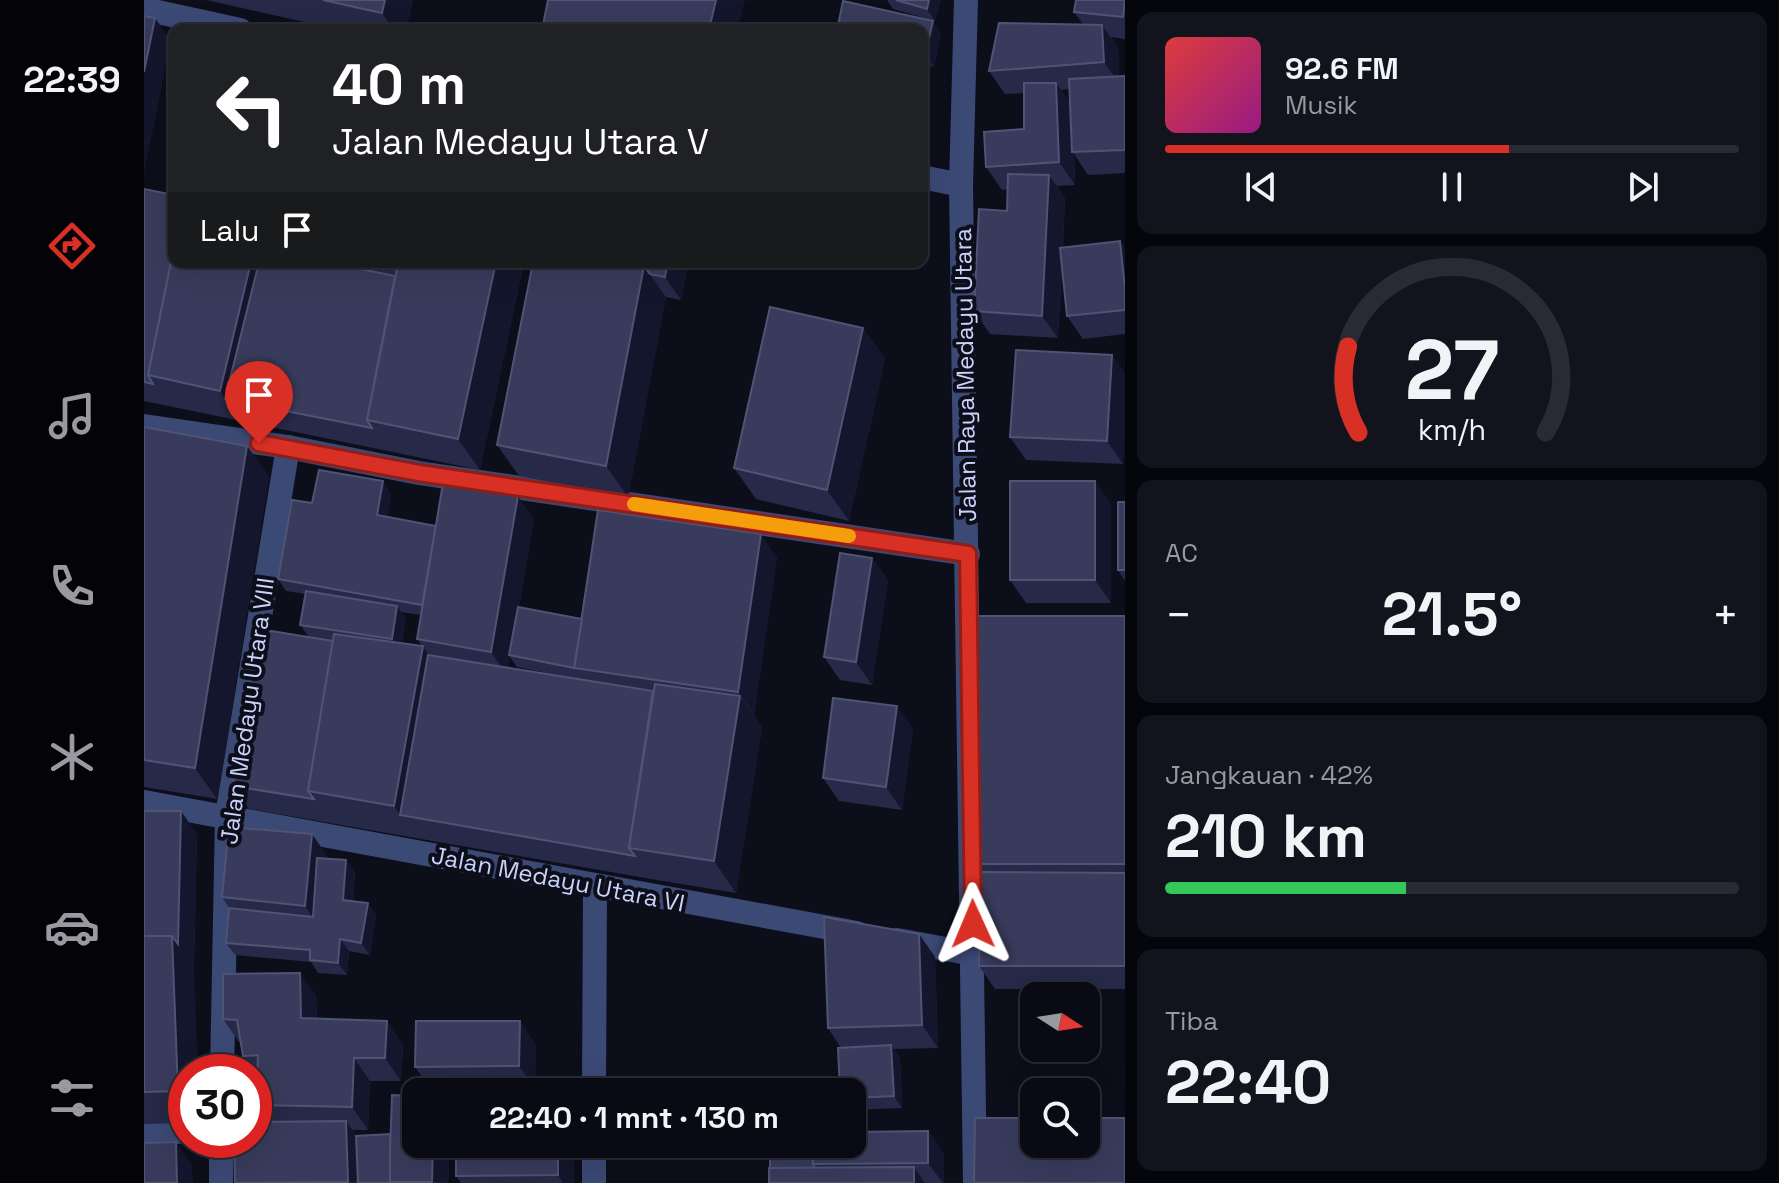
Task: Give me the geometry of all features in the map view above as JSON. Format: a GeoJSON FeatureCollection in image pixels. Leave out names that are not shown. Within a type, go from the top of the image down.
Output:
{"type":"FeatureCollection","features":[{"type":"Feature","properties":{"kind":"street","name":"Jalan Raya Medayu Utara"},"geometry":{"type":"LineString","coordinates":[[966,0],[961,185],[975,1183]]}},
{"type":"Feature","properties":{"kind":"street"},"geometry":{"type":"LineString","coordinates":[[144,9],[213,24]]}},
{"type":"Feature","properties":{"kind":"street"},"geometry":{"type":"LineString","coordinates":[[928,178],[961,185]]}},
{"type":"Feature","properties":{"kind":"street"},"geometry":{"type":"LineString","coordinates":[[144,426],[288,447],[419,473],[968,554]]}},
{"type":"Feature","properties":{"kind":"street","name":"Jalan Medayu Utara VIII"},"geometry":{"type":"LineString","coordinates":[[222,1054],[227,816],[288,447]]}},
{"type":"Feature","properties":{"kind":"street"},"geometry":{"type":"LineString","coordinates":[[968,619],[999,619]]}},
{"type":"Feature","properties":{"kind":"street","name":"Jalan Medayu Utara VI"},"geometry":{"type":"LineString","coordinates":[[144,802],[595,888],[973,954]]}},
{"type":"Feature","properties":{"kind":"street"},"geometry":{"type":"LineString","coordinates":[[594,1078],[595,888]]}},
{"type":"Feature","properties":{"kind":"street"},"geometry":{"type":"LineString","coordinates":[[144,1135],[168,1133]]}},
{"type":"Feature","properties":{"kind":"street"},"geometry":{"type":"LineString","coordinates":[[221,1158],[221,1183]]}},
{"type":"Feature","properties":{"kind":"street"},"geometry":{"type":"LineString","coordinates":[[594,1158],[594,1183]]}},
{"type":"Feature","properties":{"kind":"building"},"geometry":{"type":"Polygon","coordinates":[[[323,0],[385,0],[382,13],[323,0]]]}},
{"type":"Feature","properties":{"kind":"building"},"geometry":{"type":"Polygon","coordinates":[[[548,0],[716,0],[710,24],[543,24],[548,0]]]}},
{"type":"Feature","properties":{"kind":"building"},"geometry":{"type":"Polygon","coordinates":[[[896,0],[929,0],[927,9],[896,0]]]}},
{"type":"Feature","properties":{"kind":"building"},"geometry":{"type":"Polygon","coordinates":[[[1076,0],[1125,0],[1123,17],[1074,12],[1076,0]]]}},
{"type":"Feature","properties":{"kind":"building"},"geometry":{"type":"Polygon","coordinates":[[[843,1],[933,21],[928,42],[928,24],[838,24],[843,1]]]}},
{"type":"Feature","properties":{"kind":"building"},"geometry":{"type":"Polygon","coordinates":[[[144,16],[155,18],[144,72],[144,16]]]}},
{"type":"Feature","properties":{"kind":"building"},"geometry":{"type":"Polygon","coordinates":[[[999,23],[1102,25],[1104,62],[989,71],[999,23]]]}},
{"type":"Feature","properties":{"kind":"building"},"geometry":{"type":"Polygon","coordinates":[[[1125,76],[1125,150],[1072,152],[1069,79],[1125,76]]]}},
{"type":"Feature","properties":{"kind":"building"},"geometry":{"type":"Polygon","coordinates":[[[1024,83],[1056,83],[1059,162],[986,167],[984,132],[1024,129],[1024,83]]]}},
{"type":"Feature","properties":{"kind":"building"},"geometry":{"type":"Polygon","coordinates":[[[1008,174],[1049,175],[1042,316],[974,311],[979,209],[1007,211],[1008,174]]]}},
{"type":"Feature","properties":{"kind":"building"},"geometry":{"type":"Polygon","coordinates":[[[144,189],[168,194],[170,268],[148,375],[153,384],[144,382],[144,189]]]}},
{"type":"Feature","properties":{"kind":"building"},"geometry":{"type":"Polygon","coordinates":[[[1120,241],[1125,310],[1067,316],[1060,248],[1120,241]]]}},
{"type":"Feature","properties":{"kind":"building"},"geometry":{"type":"Polygon","coordinates":[[[170,268],[250,268],[220,391],[148,375],[170,268]]]}},
{"type":"Feature","properties":{"kind":"building"},"geometry":{"type":"Polygon","coordinates":[[[258,268],[356,268],[395,276],[367,420],[372,428],[225,399],[258,268]]]}},
{"type":"Feature","properties":{"kind":"building"},"geometry":{"type":"Polygon","coordinates":[[[392,268],[495,268],[458,439],[367,420],[397,269],[392,268]]]}},
{"type":"Feature","properties":{"kind":"building"},"geometry":{"type":"Polygon","coordinates":[[[532,268],[644,268],[606,466],[497,445],[532,268]]]}},
{"type":"Feature","properties":{"kind":"building"},"geometry":{"type":"Polygon","coordinates":[[[646,268],[667,268],[665,277],[650,274],[646,268]]]}},
{"type":"Feature","properties":{"kind":"building"},"geometry":{"type":"Polygon","coordinates":[[[770,307],[863,328],[827,490],[734,468],[770,307]]]}},
{"type":"Feature","properties":{"kind":"building"},"geometry":{"type":"Polygon","coordinates":[[[1016,350],[1112,355],[1107,441],[1010,437],[1016,350]]]}},
{"type":"Feature","properties":{"kind":"building"},"geometry":{"type":"Polygon","coordinates":[[[144,427],[247,446],[195,768],[144,760],[144,427]]]}},
{"type":"Feature","properties":{"kind":"building"},"geometry":{"type":"Polygon","coordinates":[[[319,470],[383,481],[377,515],[436,526],[422,605],[278,579],[292,500],[312,503],[319,470]]]}},
{"type":"Feature","properties":{"kind":"building"},"geometry":{"type":"Polygon","coordinates":[[[1010,481],[1095,481],[1095,580],[1010,580],[1010,481]]]}},
{"type":"Feature","properties":{"kind":"building"},"geometry":{"type":"Polygon","coordinates":[[[443,483],[518,496],[491,652],[417,639],[443,483]]]}},
{"type":"Feature","properties":{"kind":"building"},"geometry":{"type":"Polygon","coordinates":[[[1118,502],[1125,502],[1125,570],[1118,570],[1118,502]]]}},
{"type":"Feature","properties":{"kind":"building"},"geometry":{"type":"Polygon","coordinates":[[[598,510],[761,534],[738,692],[574,668],[598,510]]]}},
{"type":"Feature","properties":{"kind":"building"},"geometry":{"type":"Polygon","coordinates":[[[840,553],[872,558],[856,662],[824,657],[840,553]]]}},
{"type":"Feature","properties":{"kind":"building"},"geometry":{"type":"Polygon","coordinates":[[[306,591],[397,606],[392,639],[300,625],[306,591]]]}},
{"type":"Feature","properties":{"kind":"building"},"geometry":{"type":"Polygon","coordinates":[[[518,607],[582,619],[574,668],[509,655],[518,607]]]}},
{"type":"Feature","properties":{"kind":"building"},"geometry":{"type":"Polygon","coordinates":[[[977,616],[1125,616],[1125,864],[975,864],[977,616]]]}},
{"type":"Feature","properties":{"kind":"building"},"geometry":{"type":"Polygon","coordinates":[[[259,629],[333,641],[308,791],[314,799],[233,786],[259,629]]]}},
{"type":"Feature","properties":{"kind":"building"},"geometry":{"type":"Polygon","coordinates":[[[334,634],[423,646],[394,806],[308,791],[334,634]]]}},
{"type":"Feature","properties":{"kind":"building"},"geometry":{"type":"Polygon","coordinates":[[[428,655],[653,691],[629,848],[635,856],[400,815],[428,655]]]}},
{"type":"Feature","properties":{"kind":"building"},"geometry":{"type":"Polygon","coordinates":[[[655,684],[740,696],[714,861],[629,848],[655,684]]]}},
{"type":"Feature","properties":{"kind":"building"},"geometry":{"type":"Polygon","coordinates":[[[833,698],[897,706],[886,787],[823,778],[833,698]]]}},
{"type":"Feature","properties":{"kind":"building"},"geometry":{"type":"Polygon","coordinates":[[[144,811],[181,811],[178,944],[172,936],[144,936],[144,811]]]}},
{"type":"Feature","properties":{"kind":"building"},"geometry":{"type":"Polygon","coordinates":[[[229,827],[312,834],[305,906],[222,897],[229,827]]]}},
{"type":"Feature","properties":{"kind":"building"},"geometry":{"type":"Polygon","coordinates":[[[317,858],[346,860],[343,900],[368,903],[361,943],[340,939],[338,963],[310,960],[310,950],[226,943],[229,908],[313,917],[317,858]]]}},
{"type":"Feature","properties":{"kind":"building"},"geometry":{"type":"Polygon","coordinates":[[[981,872],[1125,873],[1125,966],[979,966],[981,872]]]}},
{"type":"Feature","properties":{"kind":"building"},"geometry":{"type":"Polygon","coordinates":[[[824,917],[919,934],[922,1025],[828,1028],[824,917]]]}},
{"type":"Feature","properties":{"kind":"building"},"geometry":{"type":"Polygon","coordinates":[[[144,936],[172,936],[177,1054],[168,1054],[168,1091],[144,1092],[144,936]]]}},
{"type":"Feature","properties":{"kind":"building"},"geometry":{"type":"Polygon","coordinates":[[[300,973],[301,1018],[387,1021],[385,1058],[354,1058],[352,1107],[272,1105],[272,1054],[243,1054],[237,1020],[223,1019],[223,974],[300,973]]]}},
{"type":"Feature","properties":{"kind":"building"},"geometry":{"type":"Polygon","coordinates":[[[416,1021],[520,1021],[519,1066],[415,1067],[416,1021]]]}},
{"type":"Feature","properties":{"kind":"building"},"geometry":{"type":"Polygon","coordinates":[[[891,1045],[894,1096],[866,1097],[866,1078],[839,1078],[838,1048],[891,1045]]]}},
{"type":"Feature","properties":{"kind":"building"},"geometry":{"type":"Polygon","coordinates":[[[392,1095],[402,1095],[402,1158],[433,1158],[432,1182],[389,1182],[392,1095]]]}},
{"type":"Feature","properties":{"kind":"building"},"geometry":{"type":"Polygon","coordinates":[[[975,1118],[1020,1118],[1020,1158],[1100,1158],[1100,1118],[1125,1118],[1125,1183],[974,1183],[975,1118]]]}},
{"type":"Feature","properties":{"kind":"building"},"geometry":{"type":"Polygon","coordinates":[[[346,1121],[348,1182],[235,1183],[234,1158],[272,1158],[272,1122],[346,1121]]]}},
{"type":"Feature","properties":{"kind":"building"},"geometry":{"type":"Polygon","coordinates":[[[928,1131],[928,1163],[813,1164],[813,1158],[866,1158],[866,1132],[928,1131]]]}},
{"type":"Feature","properties":{"kind":"building"},"geometry":{"type":"Polygon","coordinates":[[[390,1134],[390,1183],[358,1183],[356,1136],[390,1134]]]}},
{"type":"Feature","properties":{"kind":"building"},"geometry":{"type":"Polygon","coordinates":[[[168,1142],[168,1158],[176,1158],[177,1183],[144,1183],[144,1143],[168,1142]]]}},
{"type":"Feature","properties":{"kind":"building"},"geometry":{"type":"Polygon","coordinates":[[[456,1158],[558,1158],[558,1175],[456,1176],[456,1158]]]}},
{"type":"Feature","properties":{"kind":"building"},"geometry":{"type":"Polygon","coordinates":[[[770,1158],[813,1158],[815,1168],[770,1168],[770,1158]]]}},
{"type":"Feature","properties":{"kind":"building"},"geometry":{"type":"Polygon","coordinates":[[[914,1167],[914,1183],[769,1183],[769,1168],[914,1167]]]}},
{"type":"Feature","properties":{"kind":"slow traffic"},"geometry":{"type":"LineString","coordinates":[[634,504],[849,536]]}},
{"type":"Feature","properties":{"kind":"route"},"geometry":{"type":"LineString","coordinates":[[259,443],[419,473],[968,554],[973,924]]}}]}
